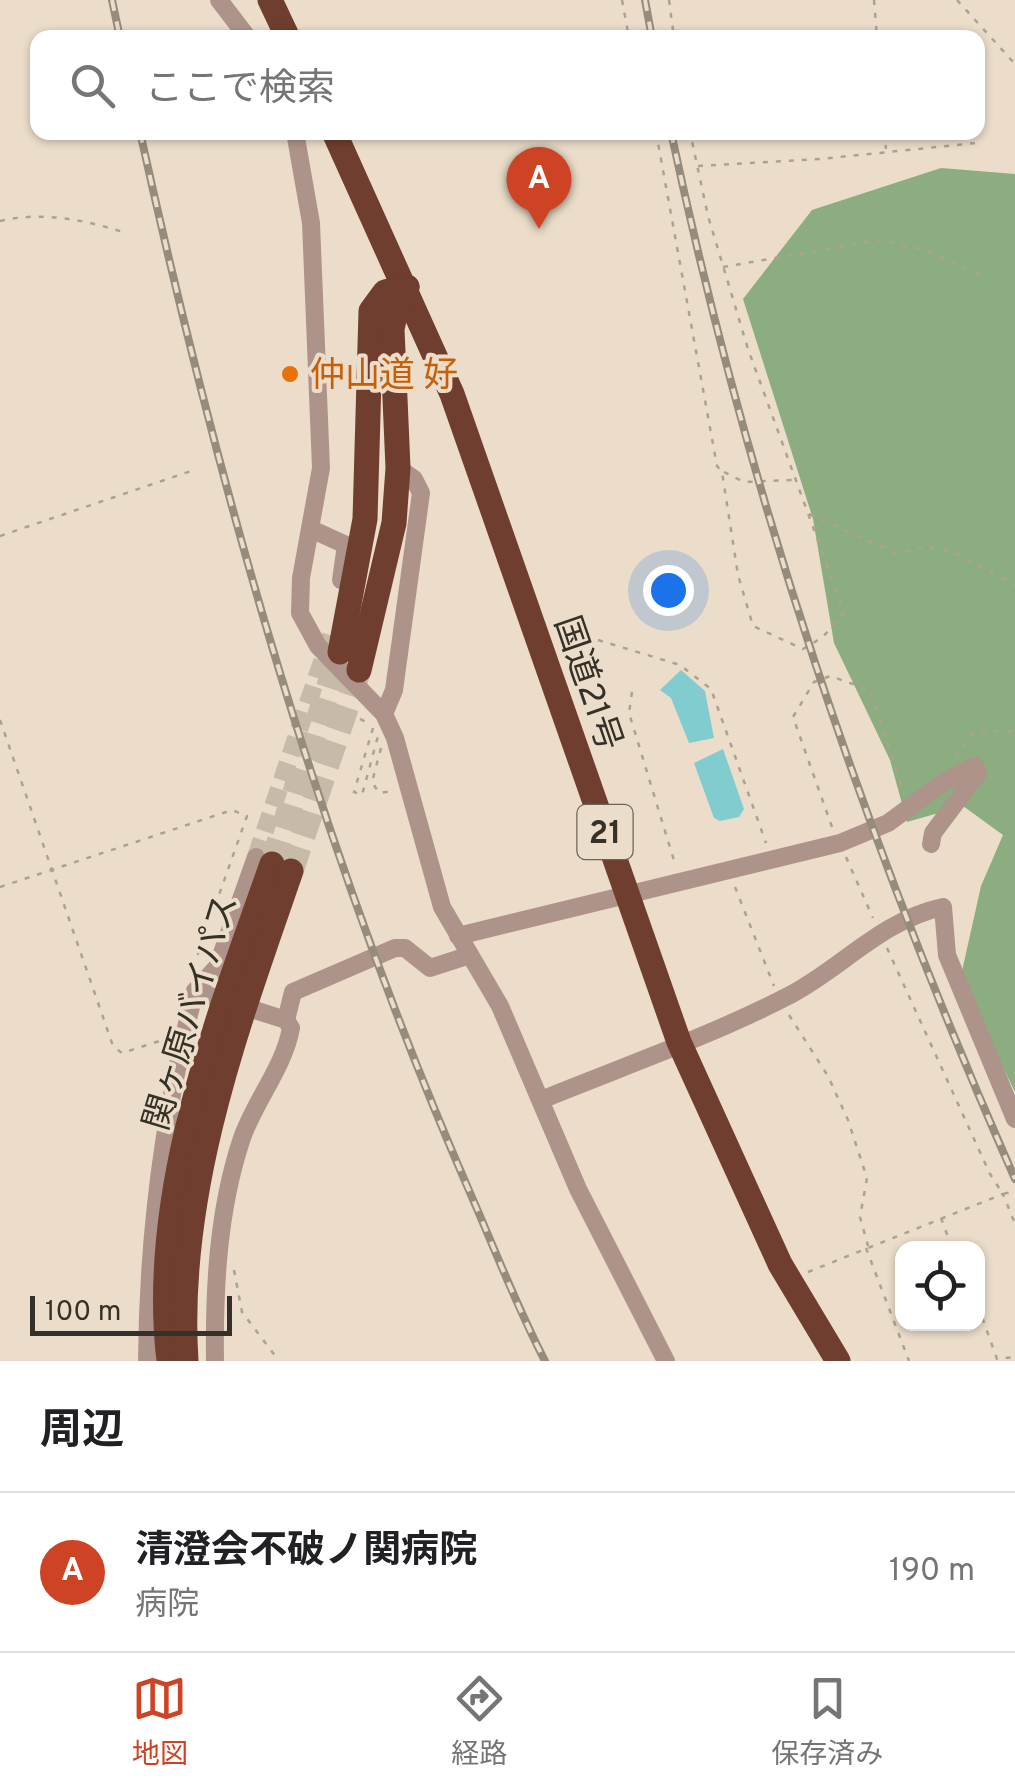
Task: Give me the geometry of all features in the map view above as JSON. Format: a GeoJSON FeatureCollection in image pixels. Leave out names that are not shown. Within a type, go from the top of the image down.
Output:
{"type":"FeatureCollection","features":[{"type":"Feature","properties":{"kind":"highway"},"geometry":{"type":"LineString","coordinates":[[270,0],[284,30]]}},
{"type":"Feature","properties":{"kind":"highway","name":"国道21号"},"geometry":{"type":"LineString","coordinates":[[338,140],[452,394],[679,1042],[780,1264],[838,1361]]}},
{"type":"Feature","properties":{"kind":"highway"},"geometry":{"type":"LineString","coordinates":[[330,644],[366,520],[371,311],[402,276]]}},
{"type":"Feature","properties":{"kind":"highway"},"geometry":{"type":"LineString","coordinates":[[359,670],[394,523],[398,468],[393,316],[402,276]]}},
{"type":"Feature","properties":{"kind":"highway"},"geometry":{"type":"LineString","coordinates":[[396,379],[411,367],[426,368],[452,394]]}},
{"type":"Feature","properties":{"kind":"highway","name":"関ヶ原バイパス"},"geometry":{"type":"LineString","coordinates":[[170,1361],[158,1294],[195,1092],[273,864]]}},
{"type":"Feature","properties":{"kind":"highway","name":"関ヶ原バイパス"},"geometry":{"type":"LineString","coordinates":[[186,1361],[198,1191],[216,1097],[273,864]]}},
{"type":"Feature","properties":{"kind":"street"},"geometry":{"type":"LineString","coordinates":[[218,0],[242,30]]}},
{"type":"Feature","properties":{"kind":"street"},"geometry":{"type":"LineString","coordinates":[[297,140],[306,178],[314,279],[321,468],[299,596],[304,628],[330,644],[384,714],[434,886],[458,936],[500,1006],[578,1189],[666,1361]]}},
{"type":"Feature","properties":{"kind":"street"},"geometry":{"type":"LineString","coordinates":[[384,714],[394,690],[422,493],[414,479],[398,468]]}},
{"type":"Feature","properties":{"kind":"street"},"geometry":{"type":"LineString","coordinates":[[313,530],[346,546],[330,644]]}},
{"type":"Feature","properties":{"kind":"street"},"geometry":{"type":"LineString","coordinates":[[458,936],[628,898],[840,843],[909,810],[969,768],[977,770],[934,833],[931,844]]}},
{"type":"Feature","properties":{"kind":"street"},"geometry":{"type":"LineString","coordinates":[[147,1361],[158,1294],[159,1161],[184,1032],[273,864]]}},
{"type":"Feature","properties":{"kind":"street"},"geometry":{"type":"LineString","coordinates":[[541,1100],[779,1000],[880,931],[943,907],[947,955],[1015,1119]]}},
{"type":"Feature","properties":{"kind":"street"},"geometry":{"type":"LineString","coordinates":[[214,1361],[218,1252],[241,1139],[289,1036],[286,1020],[293,992],[396,948],[405,948],[430,968],[470,955]]}},
{"type":"Feature","properties":{"kind":"street"},"geometry":{"type":"LineString","coordinates":[[203,994],[286,1020]]}},
{"type":"Feature","properties":{"kind":"path"},"geometry":{"type":"LineString","coordinates":[[622,0],[628,30]]}},
{"type":"Feature","properties":{"kind":"path"},"geometry":{"type":"LineString","coordinates":[[669,0],[673,30]]}},
{"type":"Feature","properties":{"kind":"path"},"geometry":{"type":"LineString","coordinates":[[874,0],[876,30]]}},
{"type":"Feature","properties":{"kind":"path"},"geometry":{"type":"LineString","coordinates":[[956,0],[984,30]]}},
{"type":"Feature","properties":{"kind":"path"},"geometry":{"type":"LineString","coordinates":[[985,31],[1015,64]]}},
{"type":"Feature","properties":{"kind":"path"},"geometry":{"type":"LineString","coordinates":[[657,140],[717,466],[744,482],[794,480]]}},
{"type":"Feature","properties":{"kind":"path"},"geometry":{"type":"LineString","coordinates":[[692,140],[722,267],[794,480],[844,612],[823,637],[804,649],[753,626],[738,575],[722,472]]}},
{"type":"Feature","properties":{"kind":"path"},"geometry":{"type":"LineString","coordinates":[[885,140],[886,150]]}},
{"type":"Feature","properties":{"kind":"path"},"geometry":{"type":"LineString","coordinates":[[697,166],[820,160],[976,143]]}},
{"type":"Feature","properties":{"kind":"path"},"geometry":{"type":"LineString","coordinates":[[0,221],[38,216],[96,223],[126,233]]}},
{"type":"Feature","properties":{"kind":"path"},"geometry":{"type":"LineString","coordinates":[[722,267],[880,240],[925,250],[981,276]]}},
{"type":"Feature","properties":{"kind":"path"},"geometry":{"type":"LineString","coordinates":[[0,536],[191,471]]}},
{"type":"Feature","properties":{"kind":"path"},"geometry":{"type":"LineString","coordinates":[[807,514],[896,553],[927,548],[951,551],[1015,585]]}},
{"type":"Feature","properties":{"kind":"path"},"geometry":{"type":"LineString","coordinates":[[598,640],[680,665],[711,688],[772,860]]}},
{"type":"Feature","properties":{"kind":"path"},"geometry":{"type":"LineString","coordinates":[[909,810],[870,690],[830,676],[814,682],[793,717],[840,843],[947,1087],[1015,1224]]}},
{"type":"Feature","properties":{"kind":"path"},"geometry":{"type":"LineString","coordinates":[[632,692],[629,713],[681,884]]}},
{"type":"Feature","properties":{"kind":"path"},"geometry":{"type":"LineString","coordinates":[[360,719],[374,725],[354,792],[362,795],[378,736],[384,737],[372,782],[375,790],[379,793],[408,787]]}},
{"type":"Feature","properties":{"kind":"path"},"geometry":{"type":"LineString","coordinates":[[0,720],[115,1050],[122,1053],[184,1032]]}},
{"type":"Feature","properties":{"kind":"path"},"geometry":{"type":"LineString","coordinates":[[944,782],[974,731],[1015,731]]}},
{"type":"Feature","properties":{"kind":"path"},"geometry":{"type":"LineString","coordinates":[[0,888],[232,810],[247,816],[192,969],[190,984],[203,994]]}},
{"type":"Feature","properties":{"kind":"path"},"geometry":{"type":"LineString","coordinates":[[729,871],[779,1000],[828,1076],[848,1120],[867,1178],[860,1217],[867,1246],[909,1361]]}},
{"type":"Feature","properties":{"kind":"path"},"geometry":{"type":"LineString","coordinates":[[810,1281],[811,1267],[1015,1191]]}},
{"type":"Feature","properties":{"kind":"path"},"geometry":{"type":"LineString","coordinates":[[941,1218],[949,1241]]}},
{"type":"Feature","properties":{"kind":"path"},"geometry":{"type":"LineString","coordinates":[[218,1252],[228,1256],[234,1267],[242,1312],[280,1361]]}},
{"type":"Feature","properties":{"kind":"path"},"geometry":{"type":"LineString","coordinates":[[985,1325],[998,1359],[1015,1357]]}},
{"type":"Feature","properties":{"kind":"green space"},"geometry":{"type":"Polygon","coordinates":[[[941,168],[1015,174],[1015,1092],[960,980],[981,886],[1003,835],[963,806],[907,822],[890,760],[834,643],[813,519],[743,299],[812,210],[941,168]]]}},
{"type":"Feature","properties":{"kind":"water"},"geometry":{"type":"Polygon","coordinates":[[[681,670],[705,691],[714,738],[689,743],[671,698],[660,690],[681,670]]]}},
{"type":"Feature","properties":{"kind":"water"},"geometry":{"type":"Polygon","coordinates":[[[723,749],[744,809],[739,817],[720,821],[714,818],[694,763],[723,749]]]}},
{"type":"Feature","properties":{"kind":"tunnel"},"geometry":{"type":"LineString","coordinates":[[256,857],[331,635]]}},
{"type":"Feature","properties":{"kind":"tunnel"},"geometry":{"type":"LineString","coordinates":[[272,864],[340,652]]}},
{"type":"Feature","properties":{"kind":"tunnel"},"geometry":{"type":"LineString","coordinates":[[291,871],[359,670]]}},
{"type":"Feature","properties":{"kind":"railway"},"geometry":{"type":"LineString","coordinates":[[112,0],[118,30]]}},
{"type":"Feature","properties":{"kind":"railway"},"geometry":{"type":"LineString","coordinates":[[645,0],[651,30]]}},
{"type":"Feature","properties":{"kind":"railway"},"geometry":{"type":"LineString","coordinates":[[142,140],[241,538],[322,805],[417,1067],[545,1361]]}},
{"type":"Feature","properties":{"kind":"railway"},"geometry":{"type":"LineString","coordinates":[[673,140],[736,402],[816,664],[909,923],[1015,1179]]}},
{"type":"Feature","properties":{"kind":"place","name":"清澄会不破ノ関病院"},"geometry":{"type":"Point","coordinates":[539,229]}},
{"type":"Feature","properties":{"kind":"place","name":"仲山道 好"},"geometry":{"type":"Point","coordinates":[290,374]}}]}
